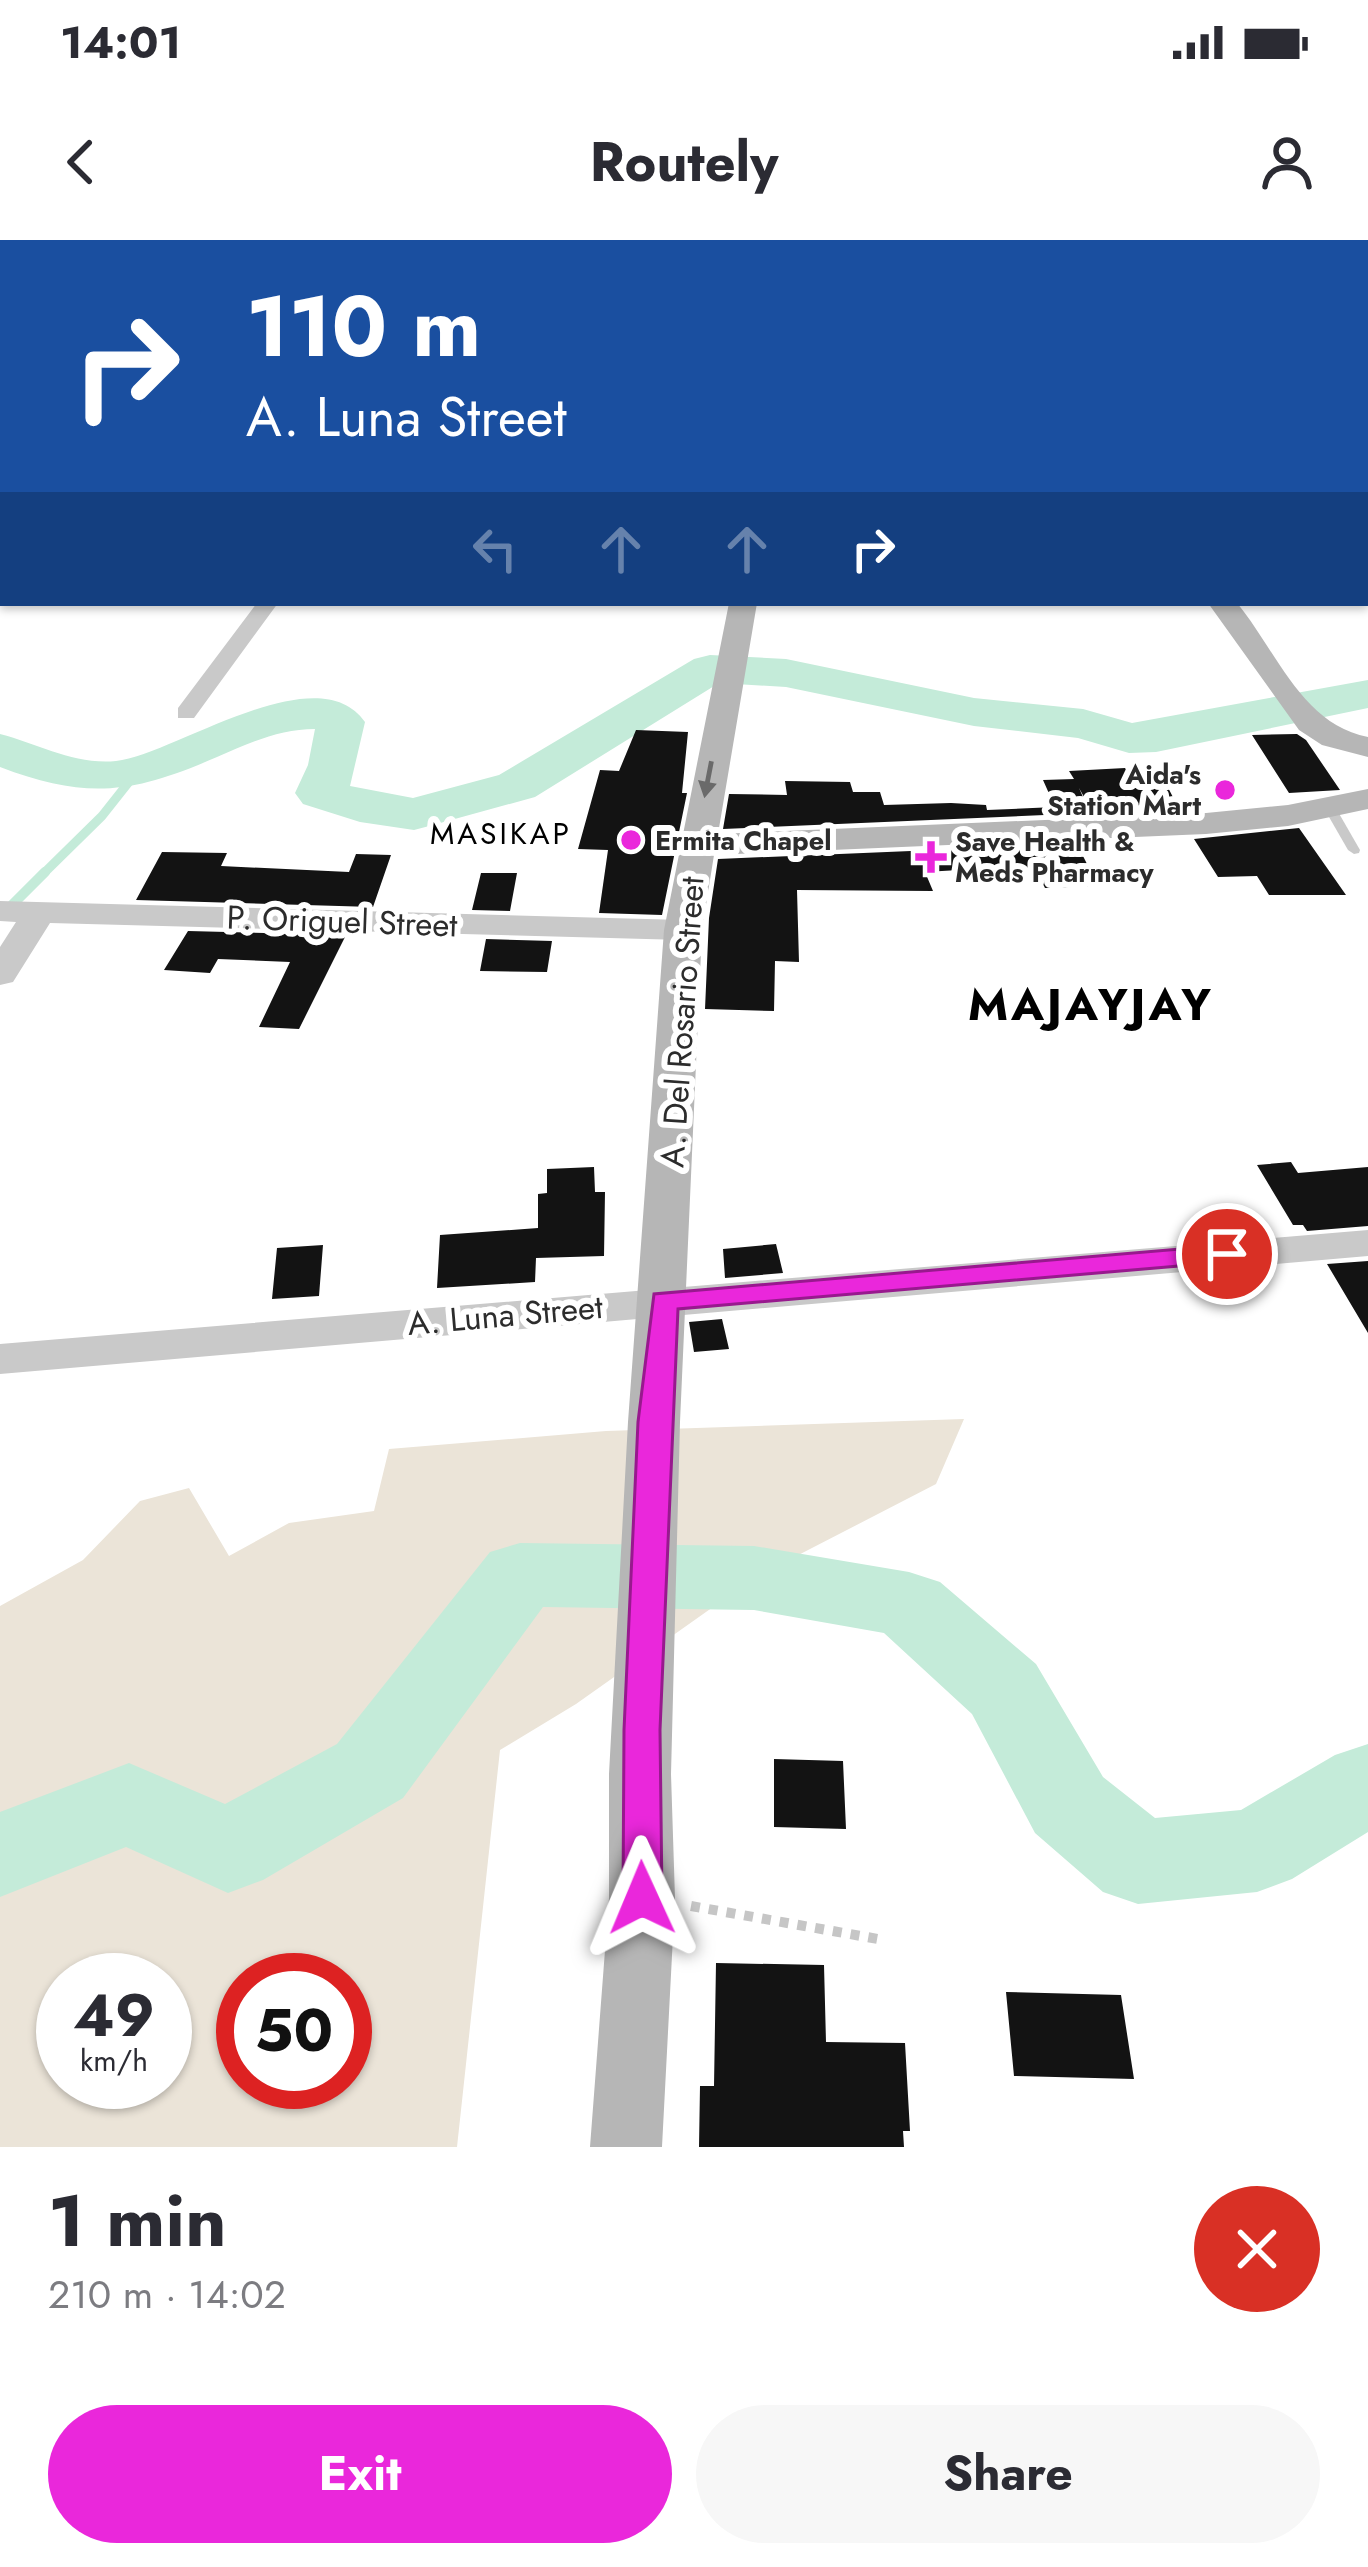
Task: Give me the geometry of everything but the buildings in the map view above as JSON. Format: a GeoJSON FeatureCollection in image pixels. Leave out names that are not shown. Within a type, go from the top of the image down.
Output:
{"type":"FeatureCollection","features":[{"type":"Feature","properties":{"kind":"main road","name":"A. Del Rosario Street"},"geometry":{"type":"LineString","coordinates":[[626,2147],[642,1898],[640,1774],[654,1422],[683,930],[741,606]]}},
{"type":"Feature","properties":{"kind":"main road"},"geometry":{"type":"LineString","coordinates":[[1225,606],[1307,720],[1338,741],[1368,747]]}},
{"type":"Feature","properties":{"kind":"main road"},"geometry":{"type":"LineString","coordinates":[[696,844],[1107,830],[1331,810],[1368,799]]}},
{"type":"Feature","properties":{"kind":"street"},"geometry":{"type":"LineString","coordinates":[[186,713],[266,606]]}},
{"type":"Feature","properties":{"kind":"street","name":"P. Origuel Street"},"geometry":{"type":"LineString","coordinates":[[0,911],[683,930]]}},
{"type":"Feature","properties":{"kind":"street"},"geometry":{"type":"LineString","coordinates":[[0,974],[40,912]]}},
{"type":"Feature","properties":{"kind":"street","name":"A. Luna Street"},"geometry":{"type":"LineString","coordinates":[[0,1359],[1368,1243]]}},
{"type":"Feature","properties":{"kind":"lane"},"geometry":{"type":"LineString","coordinates":[[1331,810],[1354,850]]}},
{"type":"Feature","properties":{"kind":"path"},"geometry":{"type":"LineString","coordinates":[[642,1898],[878,1939]]}},
{"type":"Feature","properties":{"kind":"shaded area"},"geometry":{"type":"Polygon","coordinates":[[[964,1419],[936,1484],[754,1578],[576,1704],[500,1750],[457,2147],[0,2147],[0,1606],[83,1560],[140,1501],[189,1488],[229,1556],[289,1523],[374,1511],[389,1449],[606,1431],[964,1419]]]}},
{"type":"Feature","properties":{"kind":"waterway"},"geometry":{"type":"LineString","coordinates":[[0,749],[67,772],[120,776],[269,721],[321,715],[341,722],[333,765],[321,793],[360,806],[414,814],[517,786],[710,669],[786,673],[974,712],[1083,724],[1129,738],[1156,737],[1368,694]]}},
{"type":"Feature","properties":{"kind":"waterway"},"geometry":{"type":"LineString","coordinates":[[42,875],[102,816],[136,773]]}},
{"type":"Feature","properties":{"kind":"waterway"},"geometry":{"type":"LineString","coordinates":[[42,875],[45,872]]}},
{"type":"Feature","properties":{"kind":"waterway"},"geometry":{"type":"LineString","coordinates":[[12,905],[42,875]]}},
{"type":"Feature","properties":{"kind":"waterway"},"geometry":{"type":"LineString","coordinates":[[0,1855],[129,1803],[228,1851],[370,1771],[520,1575],[754,1578],[909,1605],[1004,1689],[1069,1805],[1138,1862],[1257,1850],[1368,1783]]}},
{"type":"Feature","properties":{"kind":"place","name":"Aida's Station Mart"},"geometry":{"type":"Point","coordinates":[1225,790]}},
{"type":"Feature","properties":{"kind":"place","name":"Ermita Chapel"},"geometry":{"type":"Point","coordinates":[631,840]}},
{"type":"Feature","properties":{"kind":"place","name":"Save Health & Meds Pharmacy"},"geometry":{"type":"Point","coordinates":[931,857]}},
{"type":"Feature","properties":{"kind":"district","name":"MASIKAP"},"geometry":{"type":"Point","coordinates":[501,833]}},
{"type":"Feature","properties":{"kind":"district","name":"MAJAYJAY"},"geometry":{"type":"Point","coordinates":[1091,1004]}},
{"type":"Feature","properties":{"kind":"route"},"geometry":{"type":"LineString","coordinates":[[642,1898],[640,1774],[654,1422],[664,1301],[1227,1254]]}}]}
